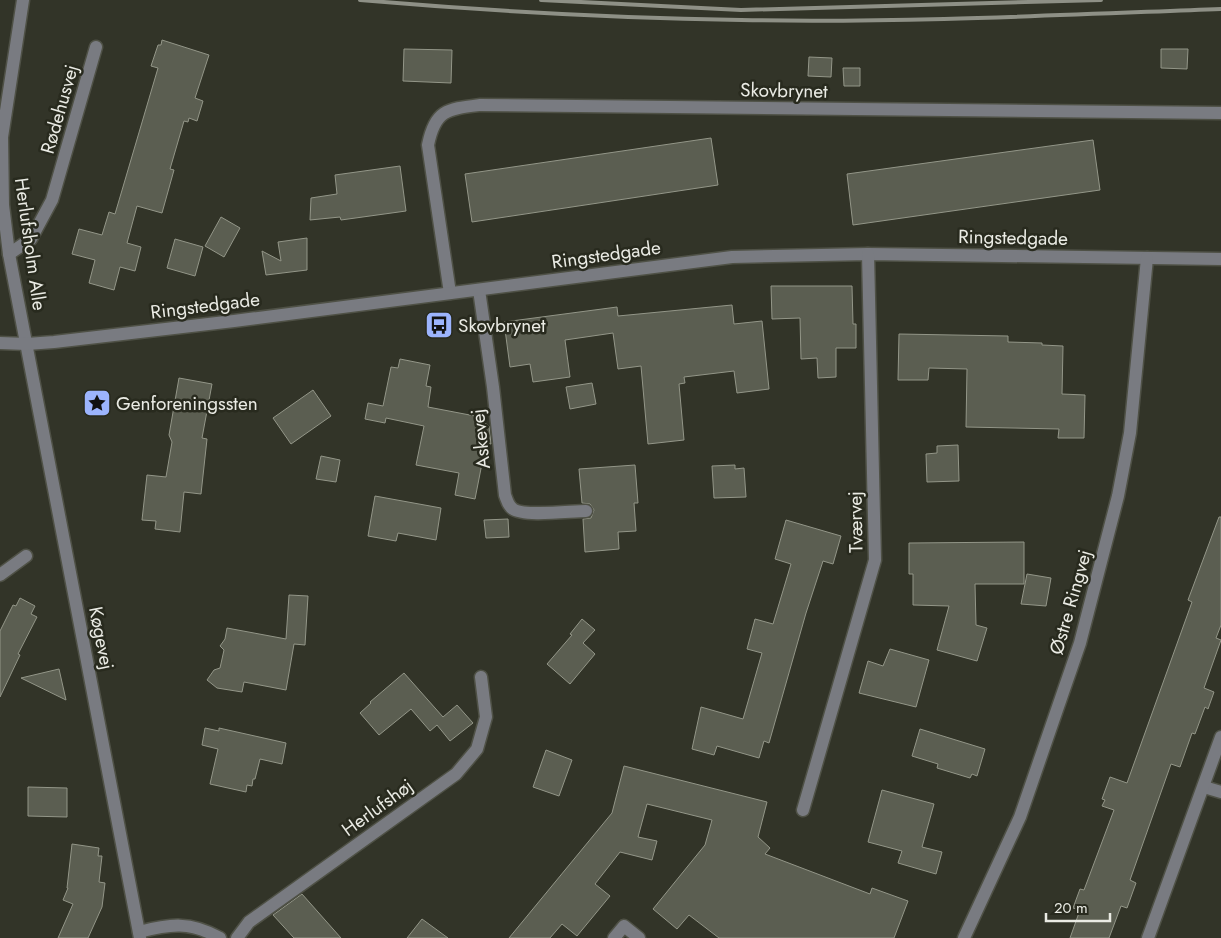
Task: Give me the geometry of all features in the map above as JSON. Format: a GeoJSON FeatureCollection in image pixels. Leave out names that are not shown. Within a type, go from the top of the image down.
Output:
{"type":"FeatureCollection","features":[{"type":"Feature","properties":{"kind":"street","name":"Herlufsholm Alle"},"geometry":{"type":"LineString","coordinates":[[22,0],[2,137],[3,204],[9,254],[27,344]]}},
{"type":"Feature","properties":{"kind":"street","name":"Rødehusvej"},"geometry":{"type":"LineString","coordinates":[[9,254],[31,239],[52,200],[96,47]]}},
{"type":"Feature","properties":{"kind":"street","name":"Skovbrynet"},"geometry":{"type":"LineString","coordinates":[[450,293],[428,145],[432,129],[439,116],[458,108],[480,105],[1221,113]]}},
{"type":"Feature","properties":{"kind":"street","name":"Ringstedgade"},"geometry":{"type":"LineString","coordinates":[[0,343],[27,344],[234,321],[732,257],[868,254],[1221,259]]}},
{"type":"Feature","properties":{"kind":"street","name":"Tværvej"},"geometry":{"type":"LineString","coordinates":[[803,810],[875,560],[868,254]]}},
{"type":"Feature","properties":{"kind":"street","name":"Østre Ringvej"},"geometry":{"type":"LineString","coordinates":[[964,938],[1020,817],[1080,643],[1118,496],[1130,433],[1148,258]]}},
{"type":"Feature","properties":{"kind":"street","name":"Askevej"},"geometry":{"type":"LineString","coordinates":[[479,290],[493,387],[505,495],[508,504],[519,512],[529,513],[586,510]]}},
{"type":"Feature","properties":{"kind":"street","name":"Køgevej"},"geometry":{"type":"LineString","coordinates":[[27,344],[140,935]]}},
{"type":"Feature","properties":{"kind":"street"},"geometry":{"type":"LineString","coordinates":[[0,575],[26,556]]}},
{"type":"Feature","properties":{"kind":"street","name":"Herlufshøj"},"geometry":{"type":"LineString","coordinates":[[238,938],[249,922],[456,774],[477,749],[486,717],[480,677]]}},
{"type":"Feature","properties":{"kind":"street"},"geometry":{"type":"LineString","coordinates":[[1148,938],[1221,737]]}},
{"type":"Feature","properties":{"kind":"street"},"geometry":{"type":"LineString","coordinates":[[1204,787],[1221,792]]}},
{"type":"Feature","properties":{"kind":"street"},"geometry":{"type":"LineString","coordinates":[[140,935],[168,925],[202,929],[220,938]]}},
{"type":"Feature","properties":{"kind":"street"},"geometry":{"type":"LineString","coordinates":[[614,938],[624,926],[639,938]]}},
{"type":"Feature","properties":{"kind":"building"},"geometry":{"type":"Polygon","coordinates":[[[162,40],[209,55],[195,98],[203,101],[197,121],[189,118],[188,122],[184,121],[170,169],[174,170],[162,213],[137,206],[127,243],[141,247],[135,271],[120,267],[114,290],[89,283],[95,260],[72,254],[79,229],[102,235],[109,212],[115,214],[158,68],[151,66],[158,45],[161,45],[162,40]]]}},
{"type":"Feature","properties":{"kind":"building"},"geometry":{"type":"Polygon","coordinates":[[[404,49],[452,50],[451,83],[403,81],[404,49]]]}},
{"type":"Feature","properties":{"kind":"building"},"geometry":{"type":"Polygon","coordinates":[[[1161,49],[1188,49],[1187,69],[1161,68],[1161,49]]]}},
{"type":"Feature","properties":{"kind":"building"},"geometry":{"type":"Polygon","coordinates":[[[809,57],[832,58],[831,77],[808,76],[809,57]]]}},
{"type":"Feature","properties":{"kind":"building"},"geometry":{"type":"Polygon","coordinates":[[[843,68],[860,68],[860,86],[844,86],[843,68]]]}},
{"type":"Feature","properties":{"kind":"building"},"geometry":{"type":"Polygon","coordinates":[[[711,138],[718,185],[472,222],[465,174],[711,138]]]}},
{"type":"Feature","properties":{"kind":"building"},"geometry":{"type":"Polygon","coordinates":[[[1093,140],[1100,190],[853,225],[847,174],[1093,140]]]}},
{"type":"Feature","properties":{"kind":"building"},"geometry":{"type":"Polygon","coordinates":[[[400,166],[406,211],[341,220],[340,217],[310,220],[311,198],[337,194],[335,175],[400,166]]]}},
{"type":"Feature","properties":{"kind":"building"},"geometry":{"type":"Polygon","coordinates":[[[221,217],[240,228],[224,257],[205,246],[221,217]]]}},
{"type":"Feature","properties":{"kind":"building"},"geometry":{"type":"Polygon","coordinates":[[[307,238],[307,270],[266,275],[262,251],[281,261],[278,242],[307,238]]]}},
{"type":"Feature","properties":{"kind":"building"},"geometry":{"type":"Polygon","coordinates":[[[175,239],[203,247],[195,276],[167,268],[175,239]]]}},
{"type":"Feature","properties":{"kind":"building"},"geometry":{"type":"Polygon","coordinates":[[[771,286],[852,286],[853,324],[856,324],[856,348],[836,348],[836,377],[818,378],[817,358],[801,359],[800,318],[772,319],[771,286]]]}},
{"type":"Feature","properties":{"kind":"building"},"geometry":{"type":"Polygon","coordinates":[[[732,305],[734,324],[762,321],[769,389],[737,393],[734,371],[684,377],[685,383],[679,384],[684,440],[648,444],[641,366],[618,369],[613,333],[565,340],[570,377],[533,382],[530,364],[510,367],[504,322],[617,307],[618,316],[732,305]]]}},
{"type":"Feature","properties":{"kind":"building"},"geometry":{"type":"Polygon","coordinates":[[[899,334],[1008,336],[1008,342],[1063,346],[1062,394],[1085,395],[1084,438],[1058,438],[1059,429],[966,427],[967,369],[929,368],[928,380],[898,380],[899,334]]]}},
{"type":"Feature","properties":{"kind":"building"},"geometry":{"type":"Polygon","coordinates":[[[400,359],[430,365],[426,386],[431,387],[428,407],[475,416],[489,426],[491,444],[486,443],[475,499],[455,495],[459,473],[416,465],[424,426],[386,418],[385,423],[365,419],[368,403],[383,406],[391,367],[398,368],[400,359]]]}},
{"type":"Feature","properties":{"kind":"building"},"geometry":{"type":"Polygon","coordinates":[[[179,378],[212,384],[202,438],[207,439],[201,494],[184,492],[180,532],[155,529],[156,521],[142,520],[147,475],[166,477],[172,442],[169,435],[179,378]]]}},
{"type":"Feature","properties":{"kind":"building"},"geometry":{"type":"Polygon","coordinates":[[[592,383],[596,404],[570,409],[566,387],[592,383]]]}},
{"type":"Feature","properties":{"kind":"building"},"geometry":{"type":"Polygon","coordinates":[[[313,390],[331,416],[291,444],[273,418],[313,390]]]}},
{"type":"Feature","properties":{"kind":"building"},"geometry":{"type":"Polygon","coordinates":[[[958,445],[959,481],[927,482],[926,454],[937,453],[937,446],[958,445]]]}},
{"type":"Feature","properties":{"kind":"building"},"geometry":{"type":"Polygon","coordinates":[[[321,456],[340,460],[336,482],[316,479],[321,456]]]}},
{"type":"Feature","properties":{"kind":"building"},"geometry":{"type":"Polygon","coordinates":[[[635,465],[638,503],[634,503],[636,531],[618,532],[619,549],[585,552],[583,519],[591,518],[594,510],[590,504],[582,503],[579,469],[635,465]]]}},
{"type":"Feature","properties":{"kind":"building"},"geometry":{"type":"Polygon","coordinates":[[[735,465],[735,469],[744,468],[746,497],[714,498],[712,466],[735,465]]]}},
{"type":"Feature","properties":{"kind":"building"},"geometry":{"type":"Polygon","coordinates":[[[375,496],[441,508],[436,540],[398,533],[396,541],[368,536],[375,496]]]}},
{"type":"Feature","properties":{"kind":"building"},"geometry":{"type":"Polygon","coordinates":[[[1219,517],[1221,517],[1221,625],[1216,638],[1221,640],[1204,688],[1214,692],[1208,709],[1205,707],[1195,734],[1192,733],[1180,767],[1171,764],[1130,880],[1136,883],[1127,908],[1121,906],[1109,938],[1070,938],[1080,910],[1073,908],[1080,889],[1084,890],[1114,810],[1102,806],[1105,800],[1102,799],[1110,777],[1127,783],[1192,602],[1188,600],[1219,517]]]}},
{"type":"Feature","properties":{"kind":"building"},"geometry":{"type":"Polygon","coordinates":[[[508,519],[509,537],[486,538],[484,520],[508,519]]]}},
{"type":"Feature","properties":{"kind":"building"},"geometry":{"type":"Polygon","coordinates":[[[786,520],[841,536],[833,564],[823,561],[806,613],[769,743],[764,741],[759,758],[717,746],[714,755],[692,749],[701,707],[743,719],[762,653],[747,649],[755,619],[773,624],[791,564],[775,559],[786,520]]]}},
{"type":"Feature","properties":{"kind":"building"},"geometry":{"type":"Polygon","coordinates":[[[1024,542],[1024,584],[975,584],[976,625],[987,628],[977,661],[937,650],[949,606],[913,605],[913,574],[909,574],[909,543],[1024,542]]]}},
{"type":"Feature","properties":{"kind":"building"},"geometry":{"type":"Polygon","coordinates":[[[1027,574],[1051,578],[1046,606],[1021,604],[1027,574]]]}},
{"type":"Feature","properties":{"kind":"building"},"geometry":{"type":"Polygon","coordinates":[[[289,595],[308,596],[305,645],[294,644],[286,690],[244,682],[242,692],[217,688],[207,680],[214,670],[220,668],[224,650],[220,646],[225,639],[227,628],[286,639],[289,595]]]}},
{"type":"Feature","properties":{"kind":"building"},"geometry":{"type":"Polygon","coordinates":[[[20,598],[35,606],[31,614],[37,617],[18,654],[20,655],[0,697],[0,631],[13,605],[16,606],[20,598]]]}},
{"type":"Feature","properties":{"kind":"building"},"geometry":{"type":"Polygon","coordinates":[[[582,619],[595,630],[583,643],[595,654],[570,684],[547,664],[572,635],[570,634],[582,619]]]}},
{"type":"Feature","properties":{"kind":"building"},"geometry":{"type":"Polygon","coordinates":[[[890,649],[929,660],[916,707],[859,693],[868,661],[883,666],[890,649]]]}},
{"type":"Feature","properties":{"kind":"building"},"geometry":{"type":"Polygon","coordinates":[[[59,669],[66,700],[21,678],[59,669]]]}},
{"type":"Feature","properties":{"kind":"building"},"geometry":{"type":"Polygon","coordinates":[[[404,673],[443,717],[457,705],[473,723],[450,741],[437,725],[430,731],[411,709],[379,735],[360,713],[404,673]]]}},
{"type":"Feature","properties":{"kind":"building"},"geometry":{"type":"Polygon","coordinates":[[[205,728],[219,731],[219,728],[286,743],[282,764],[260,759],[255,779],[253,779],[252,786],[247,785],[246,792],[210,784],[218,749],[202,745],[205,728]]]}},
{"type":"Feature","properties":{"kind":"building"},"geometry":{"type":"Polygon","coordinates":[[[920,729],[985,749],[977,776],[972,774],[970,778],[937,768],[938,764],[912,756],[920,729]]]}},
{"type":"Feature","properties":{"kind":"building"},"geometry":{"type":"Polygon","coordinates":[[[546,750],[572,760],[559,796],[533,787],[546,750]]]}},
{"type":"Feature","properties":{"kind":"building"},"geometry":{"type":"Polygon","coordinates":[[[624,766],[767,802],[758,837],[770,848],[765,854],[870,894],[872,888],[908,901],[894,938],[719,938],[689,915],[677,929],[653,909],[705,845],[712,820],[647,804],[638,837],[657,841],[652,860],[620,852],[595,884],[610,896],[577,936],[562,924],[550,938],[509,938],[612,813],[624,766]]]}},
{"type":"Feature","properties":{"kind":"building"},"geometry":{"type":"Polygon","coordinates":[[[28,787],[67,788],[67,817],[28,816],[28,787]]]}},
{"type":"Feature","properties":{"kind":"building"},"geometry":{"type":"Polygon","coordinates":[[[882,790],[934,804],[922,847],[942,852],[936,874],[898,863],[902,851],[868,842],[882,790]]]}},
{"type":"Feature","properties":{"kind":"building"},"geometry":{"type":"Polygon","coordinates":[[[72,844],[99,848],[98,856],[102,856],[99,882],[105,883],[102,907],[88,938],[58,938],[73,904],[63,900],[68,888],[72,844]]]}},
{"type":"Feature","properties":{"kind":"building"},"geometry":{"type":"Polygon","coordinates":[[[302,894],[341,938],[294,938],[273,915],[302,894]]]}},
{"type":"Feature","properties":{"kind":"building"},"geometry":{"type":"Polygon","coordinates":[[[422,919],[448,938],[407,938],[422,919]]]}},
{"type":"Feature","properties":{"kind":"railway"},"geometry":{"type":"LineString","coordinates":[[360,0],[598,16],[801,21],[981,18],[1221,9]]}},
{"type":"Feature","properties":{"kind":"railway"},"geometry":{"type":"LineString","coordinates":[[541,0],[741,10],[1101,0]]}},
{"type":"Feature","properties":{"kind":"place","name":"Skovbrynet"},"geometry":{"type":"Point","coordinates":[439,325]}},
{"type":"Feature","properties":{"kind":"place","name":"Genforeningssten"},"geometry":{"type":"Point","coordinates":[97,403]}}]}
